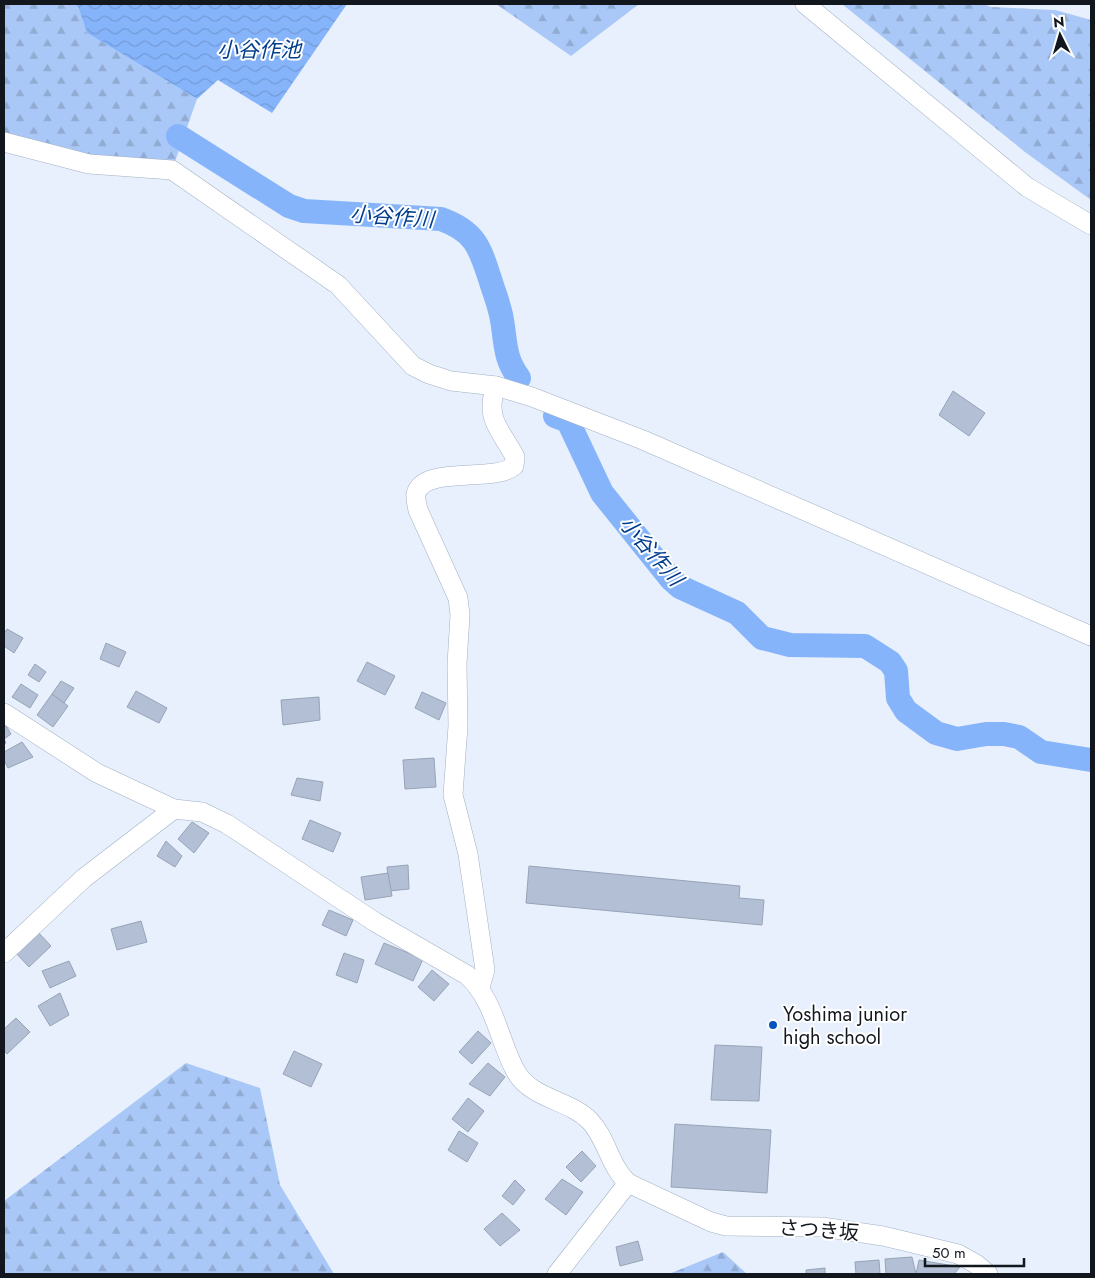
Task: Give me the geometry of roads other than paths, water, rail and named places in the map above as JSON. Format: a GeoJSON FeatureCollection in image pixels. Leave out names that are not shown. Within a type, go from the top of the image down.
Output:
{"type":"FeatureCollection","features":[{"type":"Feature","properties":{"kind":"street"},"geometry":{"type":"LineString","coordinates":[[805,4],[1027,187],[1091,225]]}},
{"type":"Feature","properties":{"kind":"street"},"geometry":{"type":"LineString","coordinates":[[4,142],[89,164],[172,170],[338,285],[413,366],[429,374],[451,381],[496,386],[532,397],[643,440],[1091,636]]}},
{"type":"Feature","properties":{"kind":"street"},"geometry":{"type":"LineString","coordinates":[[480,987],[484,970],[468,854],[453,795],[458,726],[457,664],[460,615],[458,598],[418,510],[416,494],[420,487],[432,480],[445,476],[477,476],[509,470],[514,466],[515,457],[496,428],[490,408],[496,386]]}},
{"type":"Feature","properties":{"kind":"street"},"geometry":{"type":"LineString","coordinates":[[4,713],[97,773],[174,809],[202,812],[227,824],[375,922],[467,975],[480,987],[495,1017],[515,1071],[539,1094],[589,1120],[598,1131],[622,1177],[628,1183],[557,1274]]}},
{"type":"Feature","properties":{"kind":"street"},"geometry":{"type":"LineString","coordinates":[[4,953],[84,878],[174,809]]}},
{"type":"Feature","properties":{"kind":"street","name":"さつき坂"},"geometry":{"type":"LineString","coordinates":[[628,1183],[711,1222],[726,1226],[822,1227],[883,1236],[958,1254],[976,1264],[988,1274]]}},
{"type":"Feature","properties":{"kind":"water","name":"小谷作池"},"geometry":{"type":"Polygon","coordinates":[[[74,4],[347,4],[272,113],[218,80],[197,99],[87,33],[78,7],[74,4]]]}},
{"type":"Feature","properties":{"kind":"waterway","name":"小谷作川"},"geometry":{"type":"LineString","coordinates":[[178,136],[289,206],[304,211],[441,219],[462,230],[470,236],[484,260],[500,310],[508,357],[519,378]]}},
{"type":"Feature","properties":{"kind":"waterway","name":"小谷作川"},"geometry":{"type":"LineString","coordinates":[[555,416],[568,421],[602,493],[671,579],[680,587],[737,613],[762,638],[790,645],[865,646],[890,662],[896,671],[898,698],[906,711],[936,733],[957,739],[986,734],[1004,734],[1019,737],[1041,752],[1091,760]]}},
{"type":"Feature","properties":{"kind":"place","name":"Yoshima junior high school"},"geometry":{"type":"Point","coordinates":[773,1025]}}]}
